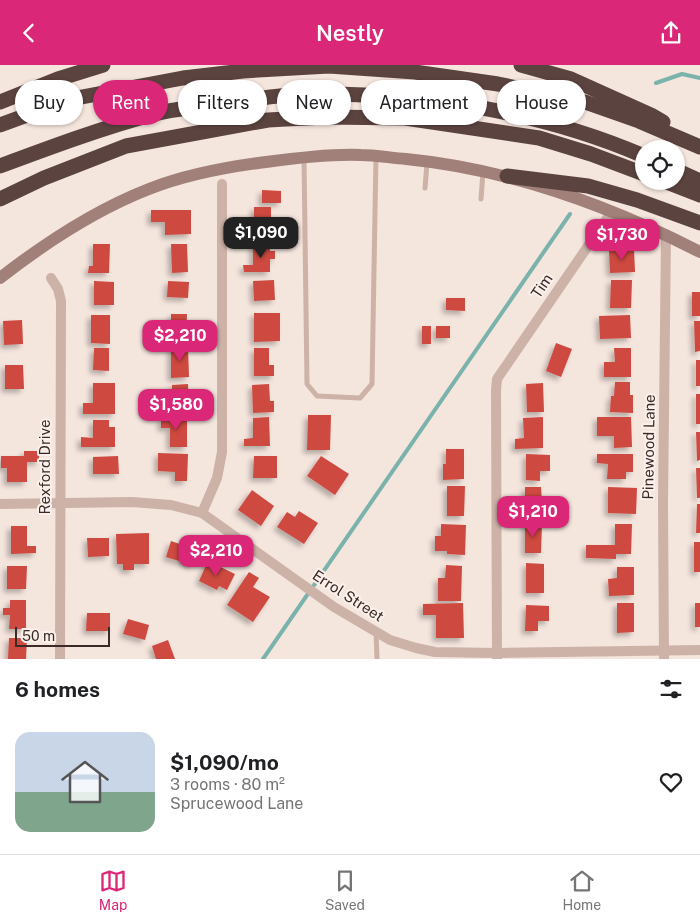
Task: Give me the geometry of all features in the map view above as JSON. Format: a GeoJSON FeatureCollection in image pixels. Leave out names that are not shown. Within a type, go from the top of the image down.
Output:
{"type":"FeatureCollection","features":[{"type":"Feature","properties":{"kind":"highway"},"geometry":{"type":"LineString","coordinates":[[0,102],[58,79],[102,65]]}},
{"type":"Feature","properties":{"kind":"highway"},"geometry":{"type":"LineString","coordinates":[[521,65],[571,79],[651,115],[700,146]]}},
{"type":"Feature","properties":{"kind":"highway"},"geometry":{"type":"LineString","coordinates":[[0,125],[71,99],[183,78],[243,71],[329,66],[415,72],[498,84],[585,102],[639,121],[700,146]]}},
{"type":"Feature","properties":{"kind":"highway"},"geometry":{"type":"LineString","coordinates":[[0,166],[64,142],[156,114],[259,98],[314,94],[396,96],[521,115],[578,132],[635,152]]}},
{"type":"Feature","properties":{"kind":"highway"},"geometry":{"type":"LineString","coordinates":[[0,199],[44,178],[126,146],[268,120],[324,117],[405,117],[539,138],[592,154],[635,171]]}},
{"type":"Feature","properties":{"kind":"highway"},"geometry":{"type":"LineString","coordinates":[[685,174],[700,181]]}},
{"type":"Feature","properties":{"kind":"highway"},"geometry":{"type":"LineString","coordinates":[[507,177],[588,186],[700,223]]}},
{"type":"Feature","properties":{"kind":"highway"},"geometry":{"type":"LineString","coordinates":[[685,189],[700,195]]}},
{"type":"Feature","properties":{"kind":"main road"},"geometry":{"type":"LineString","coordinates":[[0,268],[34,252],[117,203],[149,189],[192,174],[220,168],[304,157],[362,155],[427,161],[483,170],[554,190],[612,211],[700,252]]}},
{"type":"Feature","properties":{"kind":"main road"},"geometry":{"type":"LineString","coordinates":[[0,278],[34,252]]}},
{"type":"Feature","properties":{"kind":"street"},"geometry":{"type":"LineString","coordinates":[[202,513],[218,478],[222,452],[222,184]]}},
{"type":"Feature","properties":{"kind":"street","name":"Tim"},"geometry":{"type":"LineString","coordinates":[[497,656],[497,379],[612,211]]}},
{"type":"Feature","properties":{"kind":"street","name":"Pinewood Lane"},"geometry":{"type":"LineString","coordinates":[[664,654],[663,503],[666,235]]}},
{"type":"Feature","properties":{"kind":"street","name":"Rexford Drive"},"geometry":{"type":"LineString","coordinates":[[51,278],[58,289],[61,301],[60,659]]}},
{"type":"Feature","properties":{"kind":"street","name":"Errol Street"},"geometry":{"type":"LineString","coordinates":[[0,504],[132,502],[171,505],[202,513],[334,607],[390,640],[435,652],[497,656],[664,654],[700,650]]}},
{"type":"Feature","properties":{"kind":"lane"},"geometry":{"type":"LineString","coordinates":[[304,157],[307,384],[316,395],[360,398],[372,383],[376,156]]}},
{"type":"Feature","properties":{"kind":"lane"},"geometry":{"type":"LineString","coordinates":[[425,188],[427,161]]}},
{"type":"Feature","properties":{"kind":"lane"},"geometry":{"type":"LineString","coordinates":[[481,199],[483,170]]}},
{"type":"Feature","properties":{"kind":"lane"},"geometry":{"type":"LineString","coordinates":[[376,631],[377,659]]}},
{"type":"Feature","properties":{"kind":"building"},"geometry":{"type":"Polygon","coordinates":[[[262,190],[281,191],[281,203],[262,203],[262,190]]]}},
{"type":"Feature","properties":{"kind":"building"},"geometry":{"type":"Polygon","coordinates":[[[254,207],[271,207],[271,237],[254,238],[254,207]]]}},
{"type":"Feature","properties":{"kind":"building"},"geometry":{"type":"Polygon","coordinates":[[[151,210],[191,210],[191,234],[165,235],[165,222],[151,222],[151,210]]]}},
{"type":"Feature","properties":{"kind":"building"},"geometry":{"type":"Polygon","coordinates":[[[270,243],[270,251],[275,251],[275,259],[270,259],[270,272],[244,272],[243,265],[253,265],[253,244],[270,243]]]}},
{"type":"Feature","properties":{"kind":"building"},"geometry":{"type":"Polygon","coordinates":[[[93,244],[110,244],[109,273],[88,273],[89,266],[93,266],[93,244]]]}},
{"type":"Feature","properties":{"kind":"building"},"geometry":{"type":"Polygon","coordinates":[[[171,244],[187,244],[188,272],[172,273],[171,244]]]}},
{"type":"Feature","properties":{"kind":"building"},"geometry":{"type":"Polygon","coordinates":[[[634,249],[635,272],[610,273],[609,250],[634,249]]]}},
{"type":"Feature","properties":{"kind":"building"},"geometry":{"type":"Polygon","coordinates":[[[274,280],[275,300],[254,301],[253,281],[274,280]]]}},
{"type":"Feature","properties":{"kind":"building"},"geometry":{"type":"Polygon","coordinates":[[[611,280],[632,280],[631,308],[610,308],[611,280]]]}},
{"type":"Feature","properties":{"kind":"building"},"geometry":{"type":"Polygon","coordinates":[[[94,281],[114,282],[114,305],[94,305],[94,281]]]}},
{"type":"Feature","properties":{"kind":"building"},"geometry":{"type":"Polygon","coordinates":[[[168,281],[189,282],[188,298],[167,297],[168,281]]]}},
{"type":"Feature","properties":{"kind":"building"},"geometry":{"type":"Polygon","coordinates":[[[692,292],[700,292],[700,316],[692,316],[692,292]]]}},
{"type":"Feature","properties":{"kind":"building"},"geometry":{"type":"Polygon","coordinates":[[[446,298],[465,298],[465,311],[446,310],[446,298]]]}},
{"type":"Feature","properties":{"kind":"building"},"geometry":{"type":"Polygon","coordinates":[[[254,313],[280,313],[280,341],[254,342],[254,313]]]}},
{"type":"Feature","properties":{"kind":"building"},"geometry":{"type":"Polygon","coordinates":[[[171,314],[187,314],[186,343],[171,343],[171,314]]]}},
{"type":"Feature","properties":{"kind":"building"},"geometry":{"type":"Polygon","coordinates":[[[91,315],[110,315],[110,344],[91,343],[91,315]]]}},
{"type":"Feature","properties":{"kind":"building"},"geometry":{"type":"Polygon","coordinates":[[[630,315],[631,338],[600,339],[599,316],[630,315]]]}},
{"type":"Feature","properties":{"kind":"building"},"geometry":{"type":"Polygon","coordinates":[[[22,320],[23,344],[4,345],[3,321],[22,320]]]}},
{"type":"Feature","properties":{"kind":"building"},"geometry":{"type":"Polygon","coordinates":[[[694,321],[700,321],[700,351],[695,352],[694,321]]]}},
{"type":"Feature","properties":{"kind":"building"},"geometry":{"type":"Polygon","coordinates":[[[422,326],[431,326],[431,344],[422,344],[422,326]]]}},
{"type":"Feature","properties":{"kind":"building"},"geometry":{"type":"Polygon","coordinates":[[[436,326],[450,326],[450,338],[436,338],[436,326]]]}},
{"type":"Feature","properties":{"kind":"building"},"geometry":{"type":"Polygon","coordinates":[[[556,343],[572,349],[561,377],[546,371],[556,343]]]}},
{"type":"Feature","properties":{"kind":"building"},"geometry":{"type":"Polygon","coordinates":[[[171,347],[188,347],[189,377],[171,378],[171,347]]]}},
{"type":"Feature","properties":{"kind":"building"},"geometry":{"type":"Polygon","coordinates":[[[94,348],[109,348],[109,371],[93,370],[94,348]]]}},
{"type":"Feature","properties":{"kind":"building"},"geometry":{"type":"Polygon","coordinates":[[[254,348],[269,348],[269,365],[274,365],[274,376],[254,376],[254,348]]]}},
{"type":"Feature","properties":{"kind":"building"},"geometry":{"type":"Polygon","coordinates":[[[614,348],[631,348],[631,377],[604,377],[604,362],[615,362],[614,348]]]}},
{"type":"Feature","properties":{"kind":"building"},"geometry":{"type":"Polygon","coordinates":[[[696,360],[700,360],[700,386],[696,386],[696,360]]]}},
{"type":"Feature","properties":{"kind":"building"},"geometry":{"type":"Polygon","coordinates":[[[5,365],[23,365],[24,389],[5,389],[5,365]]]}},
{"type":"Feature","properties":{"kind":"building"},"geometry":{"type":"Polygon","coordinates":[[[615,382],[630,382],[630,395],[633,395],[633,413],[610,412],[611,396],[614,396],[615,382]]]}},
{"type":"Feature","properties":{"kind":"building"},"geometry":{"type":"Polygon","coordinates":[[[93,383],[115,383],[115,414],[83,414],[83,403],[93,403],[93,383]]]}},
{"type":"Feature","properties":{"kind":"building"},"geometry":{"type":"Polygon","coordinates":[[[543,383],[544,412],[527,412],[526,384],[543,383]]]}},
{"type":"Feature","properties":{"kind":"building"},"geometry":{"type":"Polygon","coordinates":[[[188,384],[189,410],[162,411],[161,399],[172,398],[172,385],[188,384]]]}},
{"type":"Feature","properties":{"kind":"building"},"geometry":{"type":"Polygon","coordinates":[[[269,384],[270,401],[274,401],[274,412],[253,413],[252,385],[269,384]]]}},
{"type":"Feature","properties":{"kind":"building"},"geometry":{"type":"Polygon","coordinates":[[[696,394],[700,394],[700,424],[696,424],[696,394]]]}},
{"type":"Feature","properties":{"kind":"building"},"geometry":{"type":"Polygon","coordinates":[[[308,415],[331,415],[330,450],[307,450],[308,415]]]}},
{"type":"Feature","properties":{"kind":"building"},"geometry":{"type":"Polygon","coordinates":[[[269,417],[270,446],[244,446],[244,439],[253,438],[253,418],[269,417]]]}},
{"type":"Feature","properties":{"kind":"building"},"geometry":{"type":"Polygon","coordinates":[[[543,417],[543,448],[515,449],[515,439],[524,438],[523,418],[543,417]]]}},
{"type":"Feature","properties":{"kind":"building"},"geometry":{"type":"Polygon","coordinates":[[[597,417],[631,417],[632,447],[614,448],[614,436],[597,436],[597,417]]]}},
{"type":"Feature","properties":{"kind":"building"},"geometry":{"type":"Polygon","coordinates":[[[161,418],[187,418],[187,447],[170,447],[170,428],[161,428],[161,418]]]}},
{"type":"Feature","properties":{"kind":"building"},"geometry":{"type":"Polygon","coordinates":[[[93,420],[109,420],[109,427],[115,427],[115,447],[81,447],[81,437],[93,438],[93,420]]]}},
{"type":"Feature","properties":{"kind":"building"},"geometry":{"type":"Polygon","coordinates":[[[696,432],[700,432],[700,460],[697,461],[696,432]]]}},
{"type":"Feature","properties":{"kind":"building"},"geometry":{"type":"Polygon","coordinates":[[[446,449],[464,449],[464,479],[443,480],[443,464],[446,464],[446,449]]]}},
{"type":"Feature","properties":{"kind":"building"},"geometry":{"type":"Polygon","coordinates":[[[24,451],[39,451],[39,462],[27,462],[27,482],[7,482],[7,468],[1,468],[1,456],[24,456],[24,451]]]}},
{"type":"Feature","properties":{"kind":"building"},"geometry":{"type":"Polygon","coordinates":[[[158,453],[188,454],[187,481],[175,481],[175,472],[158,471],[158,453]]]}},
{"type":"Feature","properties":{"kind":"building"},"geometry":{"type":"Polygon","coordinates":[[[526,454],[550,455],[550,471],[540,471],[540,481],[526,480],[526,454]]]}},
{"type":"Feature","properties":{"kind":"building"},"geometry":{"type":"Polygon","coordinates":[[[597,454],[633,454],[633,472],[626,472],[626,479],[607,479],[608,464],[597,463],[597,454]]]}},
{"type":"Feature","properties":{"kind":"building"},"geometry":{"type":"Polygon","coordinates":[[[118,456],[119,474],[93,474],[93,457],[118,456]]]}},
{"type":"Feature","properties":{"kind":"building"},"geometry":{"type":"Polygon","coordinates":[[[254,456],[277,456],[277,478],[253,478],[254,456]]]}},
{"type":"Feature","properties":{"kind":"building"},"geometry":{"type":"Polygon","coordinates":[[[321,456],[349,474],[335,495],[307,476],[321,456]]]}},
{"type":"Feature","properties":{"kind":"building"},"geometry":{"type":"Polygon","coordinates":[[[696,468],[700,468],[700,498],[697,498],[696,468]]]}},
{"type":"Feature","properties":{"kind":"building"},"geometry":{"type":"Polygon","coordinates":[[[447,486],[465,486],[464,516],[447,516],[447,486]]]}},
{"type":"Feature","properties":{"kind":"building"},"geometry":{"type":"Polygon","coordinates":[[[525,487],[541,487],[542,503],[547,503],[547,517],[525,517],[525,487]]]}},
{"type":"Feature","properties":{"kind":"building"},"geometry":{"type":"Polygon","coordinates":[[[608,487],[637,488],[636,514],[608,513],[608,487]]]}},
{"type":"Feature","properties":{"kind":"building"},"geometry":{"type":"Polygon","coordinates":[[[252,490],[274,506],[261,526],[238,510],[252,490]]]}},
{"type":"Feature","properties":{"kind":"building"},"geometry":{"type":"Polygon","coordinates":[[[697,504],[700,504],[700,533],[696,533],[697,504]]]}},
{"type":"Feature","properties":{"kind":"building"},"geometry":{"type":"Polygon","coordinates":[[[299,511],[318,523],[304,544],[277,527],[287,512],[295,517],[299,511]]]}},
{"type":"Feature","properties":{"kind":"building"},"geometry":{"type":"Polygon","coordinates":[[[525,523],[542,523],[541,553],[525,553],[525,523]]]}},
{"type":"Feature","properties":{"kind":"building"},"geometry":{"type":"Polygon","coordinates":[[[441,524],[466,525],[465,555],[447,554],[447,551],[435,551],[435,536],[441,536],[441,524]]]}},
{"type":"Feature","properties":{"kind":"building"},"geometry":{"type":"Polygon","coordinates":[[[615,524],[632,524],[631,554],[616,554],[616,559],[586,558],[586,545],[615,545],[615,524]]]}},
{"type":"Feature","properties":{"kind":"building"},"geometry":{"type":"Polygon","coordinates":[[[11,526],[27,526],[27,546],[36,546],[36,553],[11,554],[11,526]]]}},
{"type":"Feature","properties":{"kind":"building"},"geometry":{"type":"Polygon","coordinates":[[[149,533],[149,564],[134,564],[134,570],[123,570],[123,564],[117,564],[116,534],[149,533]]]}},
{"type":"Feature","properties":{"kind":"building"},"geometry":{"type":"Polygon","coordinates":[[[87,538],[109,538],[109,556],[88,557],[87,538]]]}},
{"type":"Feature","properties":{"kind":"building"},"geometry":{"type":"Polygon","coordinates":[[[171,541],[197,550],[192,565],[166,557],[171,541]]]}},
{"type":"Feature","properties":{"kind":"building"},"geometry":{"type":"Polygon","coordinates":[[[694,542],[700,542],[700,572],[694,572],[694,542]]]}},
{"type":"Feature","properties":{"kind":"building"},"geometry":{"type":"Polygon","coordinates":[[[208,561],[235,574],[227,590],[219,586],[217,590],[199,581],[208,561]]]}},
{"type":"Feature","properties":{"kind":"building"},"geometry":{"type":"Polygon","coordinates":[[[526,563],[544,564],[544,593],[526,593],[526,563]]]}},
{"type":"Feature","properties":{"kind":"building"},"geometry":{"type":"Polygon","coordinates":[[[446,565],[462,566],[461,601],[438,601],[438,578],[445,578],[446,565]]]}},
{"type":"Feature","properties":{"kind":"building"},"geometry":{"type":"Polygon","coordinates":[[[7,566],[27,566],[26,589],[7,589],[7,566]]]}},
{"type":"Feature","properties":{"kind":"building"},"geometry":{"type":"Polygon","coordinates":[[[617,567],[634,567],[634,595],[609,596],[608,579],[617,578],[617,567]]]}},
{"type":"Feature","properties":{"kind":"building"},"geometry":{"type":"Polygon","coordinates":[[[249,572],[259,578],[253,587],[270,597],[253,622],[227,605],[249,572]]]}},
{"type":"Feature","properties":{"kind":"building"},"geometry":{"type":"Polygon","coordinates":[[[10,600],[26,600],[26,629],[9,629],[10,615],[3,615],[3,608],[10,608],[10,600]]]}},
{"type":"Feature","properties":{"kind":"building"},"geometry":{"type":"Polygon","coordinates":[[[463,603],[464,638],[436,638],[436,615],[423,615],[423,604],[463,603]]]}},
{"type":"Feature","properties":{"kind":"building"},"geometry":{"type":"Polygon","coordinates":[[[617,603],[634,603],[634,632],[617,633],[617,603]]]}},
{"type":"Feature","properties":{"kind":"building"},"geometry":{"type":"Polygon","coordinates":[[[695,603],[700,603],[700,627],[695,627],[695,603]]]}},
{"type":"Feature","properties":{"kind":"building"},"geometry":{"type":"Polygon","coordinates":[[[526,605],[549,606],[549,621],[538,621],[538,631],[525,631],[526,605]]]}},
{"type":"Feature","properties":{"kind":"building"},"geometry":{"type":"Polygon","coordinates":[[[87,613],[110,613],[110,631],[86,631],[87,613]]]}},
{"type":"Feature","properties":{"kind":"building"},"geometry":{"type":"Polygon","coordinates":[[[128,619],[149,625],[145,640],[123,634],[128,619]]]}},
{"type":"Feature","properties":{"kind":"building"},"geometry":{"type":"Polygon","coordinates":[[[9,638],[27,638],[26,659],[8,659],[9,638]]]}},
{"type":"Feature","properties":{"kind":"building"},"geometry":{"type":"Polygon","coordinates":[[[168,640],[175,659],[156,659],[152,646],[168,640]]]}},
{"type":"Feature","properties":{"kind":"waterway"},"geometry":{"type":"LineString","coordinates":[[656,83],[682,74],[700,78]]}},
{"type":"Feature","properties":{"kind":"waterway"},"geometry":{"type":"LineString","coordinates":[[263,659],[570,214]]}}]}
